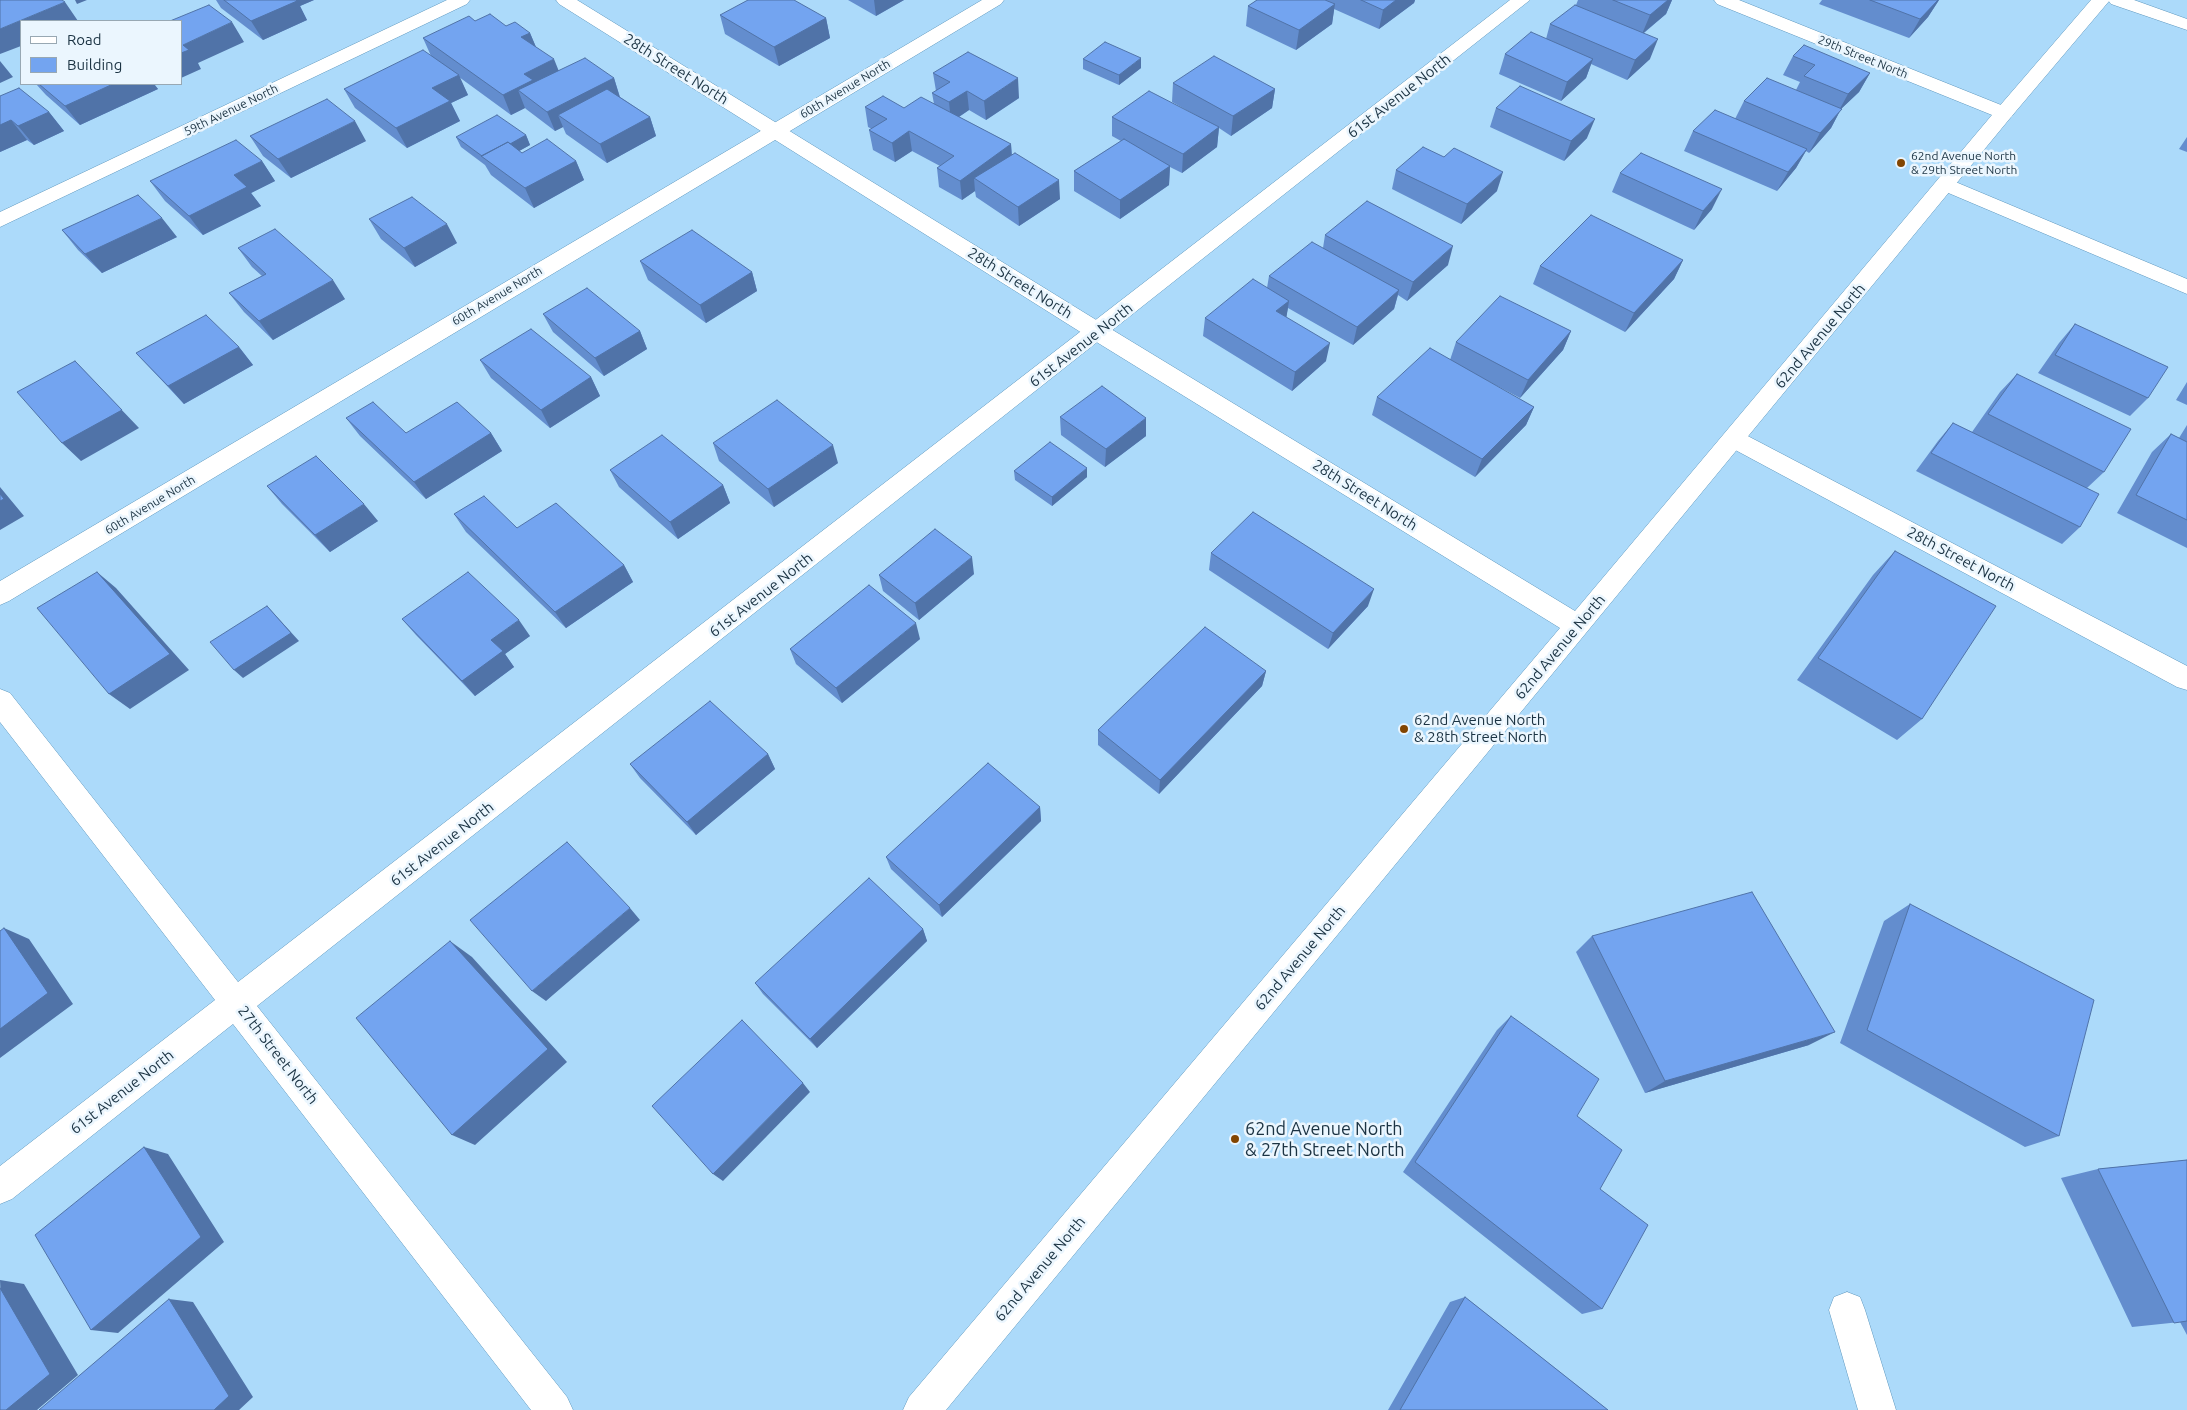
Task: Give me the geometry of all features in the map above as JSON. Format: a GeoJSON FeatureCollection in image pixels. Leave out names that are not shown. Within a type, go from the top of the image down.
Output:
{"type":"FeatureCollection","features":[{"type":"Feature","properties":{"kind":"street","name":"59th Avenue North"},"geometry":{"type":"LineString","coordinates":[[0,220],[462,0]]}},
{"type":"Feature","properties":{"kind":"street","name":"28th Street North"},"geometry":{"type":"LineString","coordinates":[[565,0],[1098,332],[1578,626]]}},
{"type":"Feature","properties":{"kind":"street","name":"60th Avenue North"},"geometry":{"type":"LineString","coordinates":[[0,594],[995,0]]}},
{"type":"Feature","properties":{"kind":"street","name":"61st Avenue North"},"geometry":{"type":"LineString","coordinates":[[0,1187],[1521,0]]}},
{"type":"Feature","properties":{"kind":"street","name":"29th Street North"},"geometry":{"type":"LineString","coordinates":[[1722,0],[2004,113]]}},
{"type":"Feature","properties":{"kind":"street","name":"62nd Avenue North"},"geometry":{"type":"LineString","coordinates":[[922,1410],[1578,626],[2004,113],[2102,0]]}},
{"type":"Feature","properties":{"kind":"street"},"geometry":{"type":"LineString","coordinates":[[2117,0],[2187,25]]}},
{"type":"Feature","properties":{"kind":"street"},"geometry":{"type":"LineString","coordinates":[[1946,184],[2187,286]]}},
{"type":"Feature","properties":{"kind":"street","name":"28th Street North"},"geometry":{"type":"LineString","coordinates":[[1734,439],[2187,679]]}},
{"type":"Feature","properties":{"kind":"street","name":"27th Street North"},"geometry":{"type":"LineString","coordinates":[[0,701],[554,1410]]}},
{"type":"Feature","properties":{"kind":"street"},"geometry":{"type":"LineString","coordinates":[[1847,1310],[1877,1410]]}},
{"type":"Feature","properties":{"kind":"building"},"geometry":{"type":"Polygon","coordinates":[[[0,0],[62,0],[65,2],[20,20],[0,29],[0,0]]]}},
{"type":"Feature","properties":{"kind":"building"},"geometry":{"type":"Polygon","coordinates":[[[224,0],[296,0],[297,1],[251,21],[224,0]]]}},
{"type":"Feature","properties":{"kind":"building"},"geometry":{"type":"Polygon","coordinates":[[[748,0],[794,0],[826,18],[774,47],[720,15],[748,0]]]}},
{"type":"Feature","properties":{"kind":"building"},"geometry":{"type":"Polygon","coordinates":[[[1257,0],[1325,0],[1335,4],[1299,30],[1248,6],[1257,0]]]}},
{"type":"Feature","properties":{"kind":"building"},"geometry":{"type":"Polygon","coordinates":[[[1361,0],[1396,0],[1383,10],[1361,0]]]}},
{"type":"Feature","properties":{"kind":"building"},"geometry":{"type":"Polygon","coordinates":[[[1613,0],[1668,0],[1650,15],[1613,0]]]}},
{"type":"Feature","properties":{"kind":"building"},"geometry":{"type":"Polygon","coordinates":[[[1870,0],[1938,0],[1920,19],[1870,0]]]}},
{"type":"Feature","properties":{"kind":"building"},"geometry":{"type":"Polygon","coordinates":[[[209,5],[232,22],[183,45],[189,50],[182,53],[182,20],[172,20],[209,5]]]}},
{"type":"Feature","properties":{"kind":"building"},"geometry":{"type":"Polygon","coordinates":[[[1575,5],[1658,39],[1635,60],[1550,24],[1575,5]]]}},
{"type":"Feature","properties":{"kind":"building"},"geometry":{"type":"Polygon","coordinates":[[[490,14],[506,26],[515,22],[530,33],[521,37],[554,59],[524,74],[533,80],[503,95],[423,38],[469,16],[475,21],[490,14]]]}},
{"type":"Feature","properties":{"kind":"building"},"geometry":{"type":"Polygon","coordinates":[[[1531,32],[1593,59],[1567,82],[1505,54],[1531,32]]]}},
{"type":"Feature","properties":{"kind":"building"},"geometry":{"type":"Polygon","coordinates":[[[1105,42],[1141,58],[1119,75],[1083,59],[1105,42]]]}},
{"type":"Feature","properties":{"kind":"building"},"geometry":{"type":"Polygon","coordinates":[[[1804,45],[1870,73],[1848,94],[1804,76],[1815,65],[1793,56],[1804,45]]]}},
{"type":"Feature","properties":{"kind":"building"},"geometry":{"type":"Polygon","coordinates":[[[423,50],[459,75],[432,88],[450,101],[396,128],[344,89],[423,50]]]}},
{"type":"Feature","properties":{"kind":"building"},"geometry":{"type":"Polygon","coordinates":[[[968,52],[1018,78],[984,101],[967,91],[949,102],[932,93],[950,82],[933,73],[968,52]]]}},
{"type":"Feature","properties":{"kind":"building"},"geometry":{"type":"Polygon","coordinates":[[[1214,56],[1275,89],[1233,116],[1173,83],[1214,56]]]}},
{"type":"Feature","properties":{"kind":"building"},"geometry":{"type":"Polygon","coordinates":[[[585,58],[614,78],[547,112],[518,90],[585,58]]]}},
{"type":"Feature","properties":{"kind":"building"},"geometry":{"type":"Polygon","coordinates":[[[1767,78],[1842,109],[1820,133],[1744,101],[1767,78]]]}},
{"type":"Feature","properties":{"kind":"building"},"geometry":{"type":"Polygon","coordinates":[[[40,85],[111,85],[65,106],[40,85]]]}},
{"type":"Feature","properties":{"kind":"building"},"geometry":{"type":"Polygon","coordinates":[[[1520,86],[1595,119],[1571,141],[1496,108],[1520,86]]]}},
{"type":"Feature","properties":{"kind":"building"},"geometry":{"type":"Polygon","coordinates":[[[19,88],[49,112],[18,126],[11,120],[0,125],[0,96],[19,88]]]}},
{"type":"Feature","properties":{"kind":"building"},"geometry":{"type":"Polygon","coordinates":[[[607,89],[650,117],[600,144],[558,115],[607,89]]]}},
{"type":"Feature","properties":{"kind":"building"},"geometry":{"type":"Polygon","coordinates":[[[1149,91],[1219,127],[1183,154],[1112,117],[1149,91]]]}},
{"type":"Feature","properties":{"kind":"building"},"geometry":{"type":"Polygon","coordinates":[[[883,96],[904,108],[921,97],[1011,144],[960,181],[937,168],[954,156],[909,131],[892,143],[869,130],[887,119],[865,107],[883,96]]]}},
{"type":"Feature","properties":{"kind":"building"},"geometry":{"type":"Polygon","coordinates":[[[327,99],[355,121],[278,159],[250,136],[327,99]]]}},
{"type":"Feature","properties":{"kind":"building"},"geometry":{"type":"Polygon","coordinates":[[[1715,110],[1807,149],[1788,172],[1693,131],[1715,110]]]}},
{"type":"Feature","properties":{"kind":"building"},"geometry":{"type":"Polygon","coordinates":[[[497,115],[526,135],[482,156],[456,137],[497,115]]]}},
{"type":"Feature","properties":{"kind":"building"},"geometry":{"type":"Polygon","coordinates":[[[547,139],[576,161],[525,188],[481,156],[508,142],[522,153],[547,139]]]}},
{"type":"Feature","properties":{"kind":"building"},"geometry":{"type":"Polygon","coordinates":[[[1124,139],[1170,166],[1120,200],[1074,171],[1124,139]]]}},
{"type":"Feature","properties":{"kind":"building"},"geometry":{"type":"Polygon","coordinates":[[[236,140],[262,161],[234,175],[247,187],[189,216],[150,181],[236,140]]]}},
{"type":"Feature","properties":{"kind":"building"},"geometry":{"type":"Polygon","coordinates":[[[1423,147],[1444,157],[1454,148],[1503,172],[1467,204],[1396,170],[1423,147]]]}},
{"type":"Feature","properties":{"kind":"building"},"geometry":{"type":"Polygon","coordinates":[[[1015,153],[1059,180],[1018,207],[974,178],[1015,153]]]}},
{"type":"Feature","properties":{"kind":"building"},"geometry":{"type":"Polygon","coordinates":[[[1641,153],[1722,189],[1703,211],[1620,173],[1641,153]]]}},
{"type":"Feature","properties":{"kind":"building"},"geometry":{"type":"Polygon","coordinates":[[[138,195],[162,218],[85,254],[62,230],[138,195]]]}},
{"type":"Feature","properties":{"kind":"building"},"geometry":{"type":"Polygon","coordinates":[[[412,197],[447,224],[404,248],[369,219],[412,197]]]}},
{"type":"Feature","properties":{"kind":"building"},"geometry":{"type":"Polygon","coordinates":[[[1367,201],[1453,246],[1413,282],[1325,235],[1367,201]]]}},
{"type":"Feature","properties":{"kind":"building"},"geometry":{"type":"Polygon","coordinates":[[[1591,215],[1683,260],[1634,313],[1540,266],[1591,215]]]}},
{"type":"Feature","properties":{"kind":"building"},"geometry":{"type":"Polygon","coordinates":[[[275,229],[333,280],[259,321],[229,293],[266,274],[238,248],[275,229]]]}},
{"type":"Feature","properties":{"kind":"building"},"geometry":{"type":"Polygon","coordinates":[[[692,230],[752,272],[700,305],[640,261],[692,230]]]}},
{"type":"Feature","properties":{"kind":"building"},"geometry":{"type":"Polygon","coordinates":[[[1312,242],[1399,290],[1357,327],[1269,276],[1312,242]]]}},
{"type":"Feature","properties":{"kind":"building"},"geometry":{"type":"Polygon","coordinates":[[[1253,279],[1289,301],[1276,311],[1330,343],[1295,372],[1205,318],[1253,279]]]}},
{"type":"Feature","properties":{"kind":"building"},"geometry":{"type":"Polygon","coordinates":[[[587,288],[640,331],[595,358],[543,314],[587,288]]]}},
{"type":"Feature","properties":{"kind":"building"},"geometry":{"type":"Polygon","coordinates":[[[1500,296],[1571,331],[1528,380],[1456,342],[1500,296]]]}},
{"type":"Feature","properties":{"kind":"building"},"geometry":{"type":"Polygon","coordinates":[[[206,315],[239,347],[168,386],[136,353],[206,315]]]}},
{"type":"Feature","properties":{"kind":"building"},"geometry":{"type":"Polygon","coordinates":[[[2075,324],[2168,367],[2148,398],[2055,355],[2075,324]]]}},
{"type":"Feature","properties":{"kind":"building"},"geometry":{"type":"Polygon","coordinates":[[[531,329],[591,377],[541,410],[480,360],[531,329]]]}},
{"type":"Feature","properties":{"kind":"building"},"geometry":{"type":"Polygon","coordinates":[[[1430,348],[1534,407],[1482,459],[1377,397],[1430,348]]]}},
{"type":"Feature","properties":{"kind":"building"},"geometry":{"type":"Polygon","coordinates":[[[75,361],[122,410],[62,443],[17,392],[75,361]]]}},
{"type":"Feature","properties":{"kind":"building"},"geometry":{"type":"Polygon","coordinates":[[[2017,374],[2131,429],[2104,472],[1988,414],[2017,374]]]}},
{"type":"Feature","properties":{"kind":"building"},"geometry":{"type":"Polygon","coordinates":[[[1102,386],[1146,418],[1106,449],[1060,417],[1102,386]]]}},
{"type":"Feature","properties":{"kind":"building"},"geometry":{"type":"Polygon","coordinates":[[[777,400],[833,445],[768,489],[713,443],[777,400]]]}},
{"type":"Feature","properties":{"kind":"building"},"geometry":{"type":"Polygon","coordinates":[[[373,402],[406,433],[457,402],[491,433],[414,482],[346,418],[373,402]]]}},
{"type":"Feature","properties":{"kind":"building"},"geometry":{"type":"Polygon","coordinates":[[[1953,423],[2099,494],[2080,527],[1931,453],[1953,423]]]}},
{"type":"Feature","properties":{"kind":"building"},"geometry":{"type":"Polygon","coordinates":[[[2171,434],[2187,442],[2187,520],[2136,495],[2171,434]]]}},
{"type":"Feature","properties":{"kind":"building"},"geometry":{"type":"Polygon","coordinates":[[[662,435],[723,485],[670,522],[610,470],[662,435]]]}},
{"type":"Feature","properties":{"kind":"building"},"geometry":{"type":"Polygon","coordinates":[[[1050,442],[1087,468],[1052,497],[1014,471],[1050,442]]]}},
{"type":"Feature","properties":{"kind":"building"},"geometry":{"type":"Polygon","coordinates":[[[316,456],[364,504],[315,535],[267,486],[316,456]]]}},
{"type":"Feature","properties":{"kind":"building"},"geometry":{"type":"Polygon","coordinates":[[[484,496],[517,528],[556,503],[624,565],[555,612],[454,514],[484,496]]]}},
{"type":"Feature","properties":{"kind":"building"},"geometry":{"type":"Polygon","coordinates":[[[1253,512],[1374,589],[1333,633],[1211,553],[1253,512]]]}},
{"type":"Feature","properties":{"kind":"building"},"geometry":{"type":"Polygon","coordinates":[[[935,529],[972,557],[915,603],[879,575],[935,529]]]}},
{"type":"Feature","properties":{"kind":"building"},"geometry":{"type":"Polygon","coordinates":[[[1895,551],[1996,606],[1922,719],[1818,658],[1895,551]]]}},
{"type":"Feature","properties":{"kind":"building"},"geometry":{"type":"Polygon","coordinates":[[[97,572],[170,654],[109,694],[37,608],[97,572]]]}},
{"type":"Feature","properties":{"kind":"building"},"geometry":{"type":"Polygon","coordinates":[[[468,572],[519,620],[491,640],[503,651],[462,681],[402,619],[468,572]]]}},
{"type":"Feature","properties":{"kind":"building"},"geometry":{"type":"Polygon","coordinates":[[[869,585],[916,623],[836,688],[790,649],[869,585]]]}},
{"type":"Feature","properties":{"kind":"building"},"geometry":{"type":"Polygon","coordinates":[[[267,606],[291,633],[234,670],[210,642],[267,606]]]}},
{"type":"Feature","properties":{"kind":"building"},"geometry":{"type":"Polygon","coordinates":[[[1205,627],[1266,671],[1160,780],[1098,730],[1205,627]]]}},
{"type":"Feature","properties":{"kind":"building"},"geometry":{"type":"Polygon","coordinates":[[[710,701],[768,754],[687,822],[630,764],[710,701]]]}},
{"type":"Feature","properties":{"kind":"building"},"geometry":{"type":"Polygon","coordinates":[[[988,763],[1040,807],[939,905],[886,857],[988,763]]]}},
{"type":"Feature","properties":{"kind":"building"},"geometry":{"type":"Polygon","coordinates":[[[567,842],[630,908],[532,991],[470,920],[567,842]]]}},
{"type":"Feature","properties":{"kind":"building"},"geometry":{"type":"Polygon","coordinates":[[[869,878],[923,929],[810,1039],[755,983],[869,878]]]}},
{"type":"Feature","properties":{"kind":"building"},"geometry":{"type":"Polygon","coordinates":[[[1752,892],[1835,1032],[1665,1081],[1592,936],[1752,892]]]}},
{"type":"Feature","properties":{"kind":"building"},"geometry":{"type":"Polygon","coordinates":[[[1910,904],[2094,1000],[2059,1136],[1867,1030],[1910,904]]]}},
{"type":"Feature","properties":{"kind":"building"},"geometry":{"type":"Polygon","coordinates":[[[4,928],[48,993],[0,1029],[0,931],[4,928]]]}},
{"type":"Feature","properties":{"kind":"building"},"geometry":{"type":"Polygon","coordinates":[[[450,941],[548,1049],[452,1135],[356,1018],[450,941]]]}},
{"type":"Feature","properties":{"kind":"building"},"geometry":{"type":"Polygon","coordinates":[[[1511,1016],[1599,1079],[1577,1116],[1622,1150],[1600,1189],[1648,1225],[1602,1309],[1415,1162],[1511,1016]]]}},
{"type":"Feature","properties":{"kind":"building"},"geometry":{"type":"Polygon","coordinates":[[[742,1020],[803,1083],[713,1174],[652,1106],[742,1020]]]}},
{"type":"Feature","properties":{"kind":"building"},"geometry":{"type":"Polygon","coordinates":[[[144,1147],[201,1237],[91,1330],[35,1235],[144,1147]]]}},
{"type":"Feature","properties":{"kind":"building"},"geometry":{"type":"Polygon","coordinates":[[[2187,1160],[2187,1321],[2174,1323],[2098,1169],[2187,1160]]]}},
{"type":"Feature","properties":{"kind":"building"},"geometry":{"type":"Polygon","coordinates":[[[0,1288],[50,1374],[6,1410],[0,1410],[0,1288]]]}},
{"type":"Feature","properties":{"kind":"building"},"geometry":{"type":"Polygon","coordinates":[[[1465,1297],[1608,1410],[1400,1410],[1465,1297]]]}},
{"type":"Feature","properties":{"kind":"building"},"geometry":{"type":"Polygon","coordinates":[[[169,1299],[229,1396],[214,1410],[39,1410],[169,1299]]]}},
{"type":"Feature","properties":{"kind":"place","name":"62nd Avenue North & 29th Street North"},"geometry":{"type":"Point","coordinates":[1901,163]}},
{"type":"Feature","properties":{"kind":"place","name":"62nd Avenue North & 28th Street North"},"geometry":{"type":"Point","coordinates":[1404,729]}},
{"type":"Feature","properties":{"kind":"place","name":"62nd Avenue North & 27th Street North"},"geometry":{"type":"Point","coordinates":[1235,1139]}}]}
